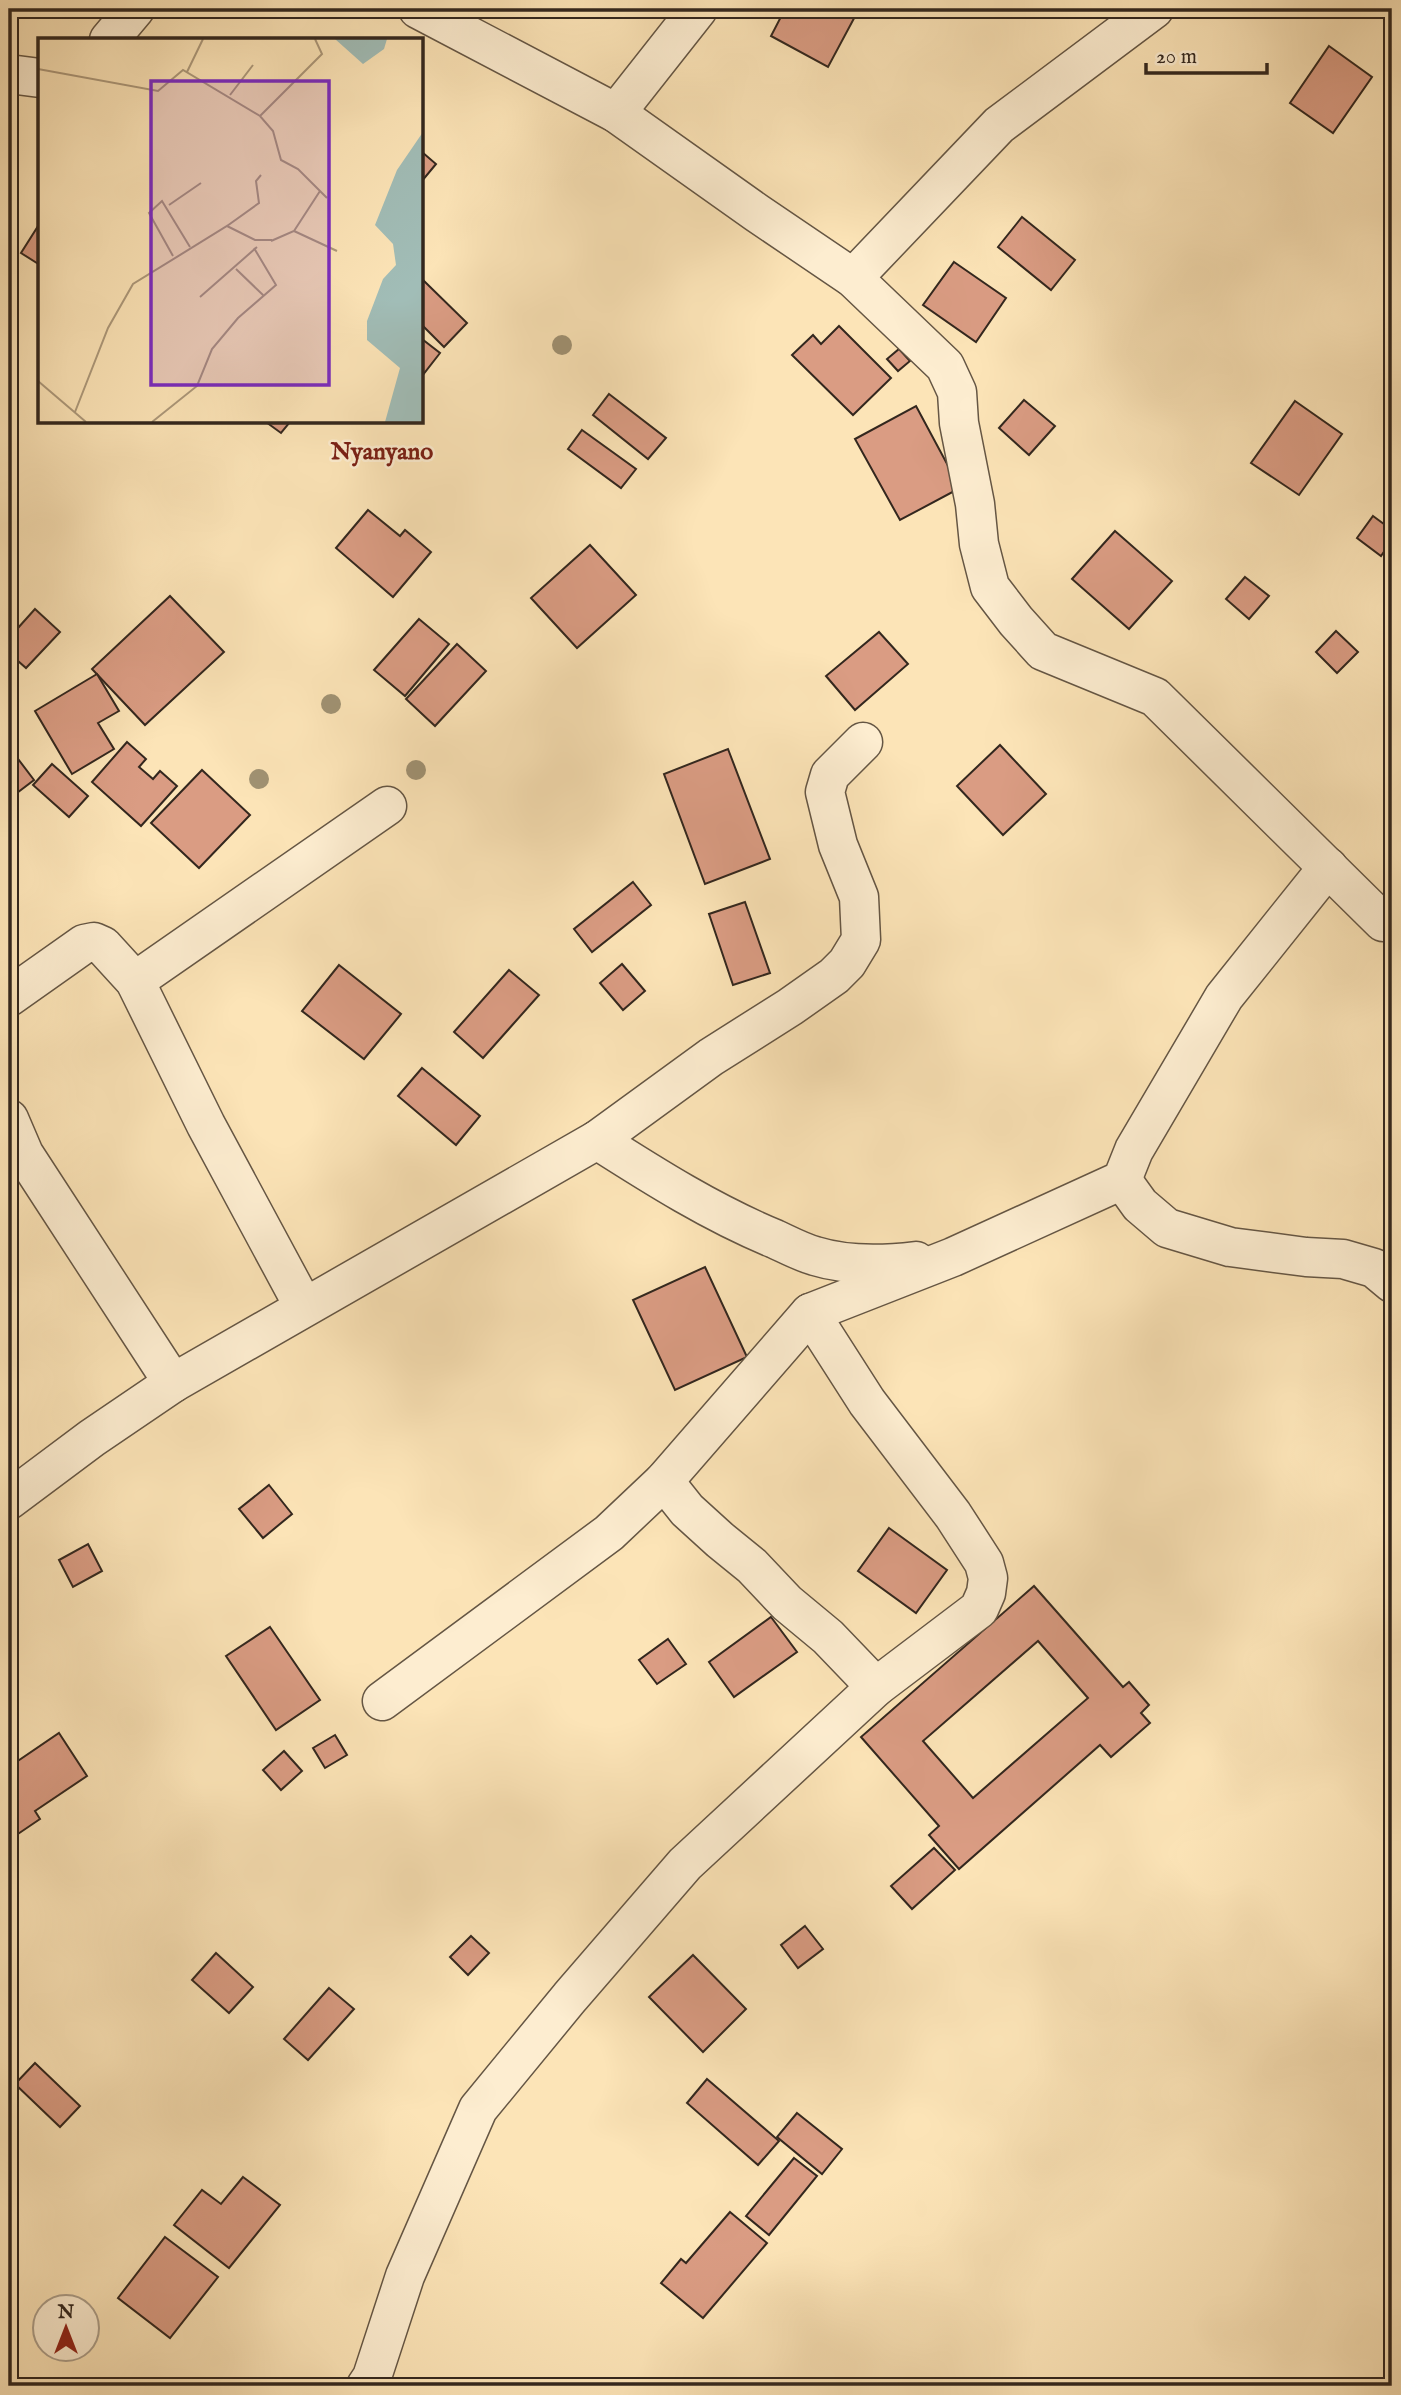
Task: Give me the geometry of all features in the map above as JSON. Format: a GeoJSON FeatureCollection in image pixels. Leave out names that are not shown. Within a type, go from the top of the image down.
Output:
{"type":"FeatureCollection","features":[{"type":"Feature","properties":{"kind":"street"},"geometry":{"type":"LineString","coordinates":[[111,38],[135,9]]}},
{"type":"Feature","properties":{"kind":"street"},"geometry":{"type":"LineString","coordinates":[[418,9],[616,113],[852,278],[944,366],[957,392],[959,423],[975,504],[979,544],[990,587],[1010,612],[1043,651],[1155,697],[1383,922]]}},
{"type":"Feature","properties":{"kind":"street"},"geometry":{"type":"LineString","coordinates":[[616,113],[698,9]]}},
{"type":"Feature","properties":{"kind":"street"},"geometry":{"type":"LineString","coordinates":[[852,278],[999,125],[1154,9]]}},
{"type":"Feature","properties":{"kind":"street"},"geometry":{"type":"LineString","coordinates":[[9,74],[38,78]]}},
{"type":"Feature","properties":{"kind":"street"},"geometry":{"type":"LineString","coordinates":[[9,1500],[92,1438],[173,1383],[597,1140],[712,1057],[834,976],[847,963],[861,940],[859,897],[838,845],[825,792],[830,775],[863,742]]}},
{"type":"Feature","properties":{"kind":"street"},"geometry":{"type":"LineString","coordinates":[[135,981],[387,806]]}},
{"type":"Feature","properties":{"kind":"street"},"geometry":{"type":"LineString","coordinates":[[382,1701],[609,1533],[664,1481],[810,1313],[953,1258],[1122,1180],[1134,1150],[1224,998],[1328,867]]}},
{"type":"Feature","properties":{"kind":"street"},"geometry":{"type":"LineString","coordinates":[[9,997],[83,944],[103,946],[135,981],[206,1125],[304,1307]]}},
{"type":"Feature","properties":{"kind":"street"},"geometry":{"type":"LineString","coordinates":[[9,1119],[24,1154],[173,1383]]}},
{"type":"Feature","properties":{"kind":"street"},"geometry":{"type":"LineString","coordinates":[[597,1140],[680,1193],[759,1233],[814,1256],[849,1263],[887,1264],[953,1258]]}},
{"type":"Feature","properties":{"kind":"street"},"geometry":{"type":"LineString","coordinates":[[1122,1180],[1140,1205],[1167,1228],[1241,1249],[1306,1258],[1343,1259],[1374,1268],[1392,1283]]}},
{"type":"Feature","properties":{"kind":"street"},"geometry":{"type":"LineString","coordinates":[[366,2386],[372,2377],[405,2276],[478,2109],[685,1864],[876,1687],[979,1609],[986,1593],[988,1578],[984,1563],[953,1516],[867,1402],[810,1313]]}},
{"type":"Feature","properties":{"kind":"street"},"geometry":{"type":"LineString","coordinates":[[664,1481],[687,1510],[752,1566],[787,1603],[828,1637],[876,1687]]}},
{"type":"Feature","properties":{"kind":"building"},"geometry":{"type":"Polygon","coordinates":[[[785,9],[859,9],[828,67],[771,36],[785,9]]]}},
{"type":"Feature","properties":{"kind":"building"},"geometry":{"type":"Polygon","coordinates":[[[1329,46],[1372,77],[1333,133],[1290,103],[1329,46]]]}},
{"type":"Feature","properties":{"kind":"building"},"geometry":{"type":"Polygon","coordinates":[[[424,154],[436,164],[424,179],[424,154]]]}},
{"type":"Feature","properties":{"kind":"building"},"geometry":{"type":"Polygon","coordinates":[[[1022,217],[1075,260],[1051,290],[998,247],[1022,217]]]}},
{"type":"Feature","properties":{"kind":"building"},"geometry":{"type":"Polygon","coordinates":[[[38,226],[38,264],[21,253],[38,226]]]}},
{"type":"Feature","properties":{"kind":"building"},"geometry":{"type":"Polygon","coordinates":[[[954,262],[1006,298],[976,342],[923,305],[954,262]]]}},
{"type":"Feature","properties":{"kind":"building"},"geometry":{"type":"Polygon","coordinates":[[[424,281],[467,323],[444,347],[424,327],[424,281]]]}},
{"type":"Feature","properties":{"kind":"building"},"geometry":{"type":"Polygon","coordinates":[[[839,326],[891,378],[853,415],[792,355],[813,335],[821,344],[839,326]]]}},
{"type":"Feature","properties":{"kind":"building"},"geometry":{"type":"Polygon","coordinates":[[[424,341],[440,353],[424,373],[424,341]]]}},
{"type":"Feature","properties":{"kind":"building"},"geometry":{"type":"Polygon","coordinates":[[[899,349],[910,361],[898,371],[887,359],[899,349]]]}},
{"type":"Feature","properties":{"kind":"building"},"geometry":{"type":"Polygon","coordinates":[[[609,394],[666,438],[648,459],[593,415],[609,394]]]}},
{"type":"Feature","properties":{"kind":"building"},"geometry":{"type":"Polygon","coordinates":[[[1024,400],[1055,426],[1029,455],[999,428],[1024,400]]]}},
{"type":"Feature","properties":{"kind":"building"},"geometry":{"type":"Polygon","coordinates":[[[1295,401],[1342,434],[1299,495],[1251,463],[1295,401]]]}},
{"type":"Feature","properties":{"kind":"building"},"geometry":{"type":"Polygon","coordinates":[[[916,406],[960,488],[900,520],[855,439],[916,406]]]}},
{"type":"Feature","properties":{"kind":"building"},"geometry":{"type":"Polygon","coordinates":[[[269,424],[288,424],[281,433],[269,424]]]}},
{"type":"Feature","properties":{"kind":"building"},"geometry":{"type":"Polygon","coordinates":[[[582,430],[636,469],[621,488],[568,449],[582,430]]]}},
{"type":"Feature","properties":{"kind":"building"},"geometry":{"type":"Polygon","coordinates":[[[368,510],[400,536],[405,530],[431,552],[393,597],[336,548],[368,510]]]}},
{"type":"Feature","properties":{"kind":"building"},"geometry":{"type":"Polygon","coordinates":[[[1373,516],[1392,530],[1392,540],[1381,556],[1357,538],[1373,516]]]}},
{"type":"Feature","properties":{"kind":"building"},"geometry":{"type":"Polygon","coordinates":[[[1115,531],[1172,581],[1129,629],[1072,579],[1115,531]]]}},
{"type":"Feature","properties":{"kind":"building"},"geometry":{"type":"Polygon","coordinates":[[[590,545],[636,595],[577,648],[531,598],[590,545]]]}},
{"type":"Feature","properties":{"kind":"building"},"geometry":{"type":"Polygon","coordinates":[[[1245,577],[1269,596],[1249,619],[1226,599],[1245,577]]]}},
{"type":"Feature","properties":{"kind":"building"},"geometry":{"type":"Polygon","coordinates":[[[170,596],[224,652],[145,725],[92,669],[170,596]]]}},
{"type":"Feature","properties":{"kind":"building"},"geometry":{"type":"Polygon","coordinates":[[[35,609],[60,632],[26,668],[9,653],[9,638],[35,609]]]}},
{"type":"Feature","properties":{"kind":"building"},"geometry":{"type":"Polygon","coordinates":[[[419,619],[449,644],[405,696],[374,670],[419,619]]]}},
{"type":"Feature","properties":{"kind":"building"},"geometry":{"type":"Polygon","coordinates":[[[1336,631],[1358,652],[1337,673],[1316,652],[1336,631]]]}},
{"type":"Feature","properties":{"kind":"building"},"geometry":{"type":"Polygon","coordinates":[[[879,632],[908,664],[855,710],[826,676],[879,632]]]}},
{"type":"Feature","properties":{"kind":"building"},"geometry":{"type":"Polygon","coordinates":[[[457,644],[486,671],[435,726],[406,699],[457,644]]]}},
{"type":"Feature","properties":{"kind":"building"},"geometry":{"type":"Polygon","coordinates":[[[97,674],[119,711],[98,723],[114,749],[72,774],[35,711],[97,674]]]}},
{"type":"Feature","properties":{"kind":"building"},"geometry":{"type":"Polygon","coordinates":[[[127,742],[146,759],[139,767],[153,779],[160,771],[177,786],[141,826],[92,782],[127,742]]]}},
{"type":"Feature","properties":{"kind":"building"},"geometry":{"type":"Polygon","coordinates":[[[1000,745],[1046,794],[1003,835],[957,786],[1000,745]]]}},
{"type":"Feature","properties":{"kind":"building"},"geometry":{"type":"Polygon","coordinates":[[[9,747],[34,780],[9,799],[9,747]]]}},
{"type":"Feature","properties":{"kind":"building"},"geometry":{"type":"Polygon","coordinates":[[[728,749],[770,859],[705,884],[664,774],[728,749]]]}},
{"type":"Feature","properties":{"kind":"building"},"geometry":{"type":"Polygon","coordinates":[[[52,764],[88,796],[69,817],[33,785],[52,764]]]}},
{"type":"Feature","properties":{"kind":"building"},"geometry":{"type":"Polygon","coordinates":[[[202,770],[250,815],[199,868],[151,823],[202,770]]]}},
{"type":"Feature","properties":{"kind":"building"},"geometry":{"type":"Polygon","coordinates":[[[633,882],[651,905],[592,952],[574,929],[633,882]]]}},
{"type":"Feature","properties":{"kind":"building"},"geometry":{"type":"Polygon","coordinates":[[[745,902],[770,973],[733,985],[709,914],[745,902]]]}},
{"type":"Feature","properties":{"kind":"building"},"geometry":{"type":"Polygon","coordinates":[[[622,964],[645,991],[623,1010],[600,983],[622,964]]]}},
{"type":"Feature","properties":{"kind":"building"},"geometry":{"type":"Polygon","coordinates":[[[339,965],[401,1014],[364,1059],[302,1011],[339,965]]]}},
{"type":"Feature","properties":{"kind":"building"},"geometry":{"type":"Polygon","coordinates":[[[509,970],[539,995],[483,1058],[454,1032],[509,970]]]}},
{"type":"Feature","properties":{"kind":"building"},"geometry":{"type":"Polygon","coordinates":[[[422,1068],[480,1116],[456,1145],[398,1096],[422,1068]]]}},
{"type":"Feature","properties":{"kind":"building"},"geometry":{"type":"Polygon","coordinates":[[[705,1267],[747,1357],[675,1390],[633,1300],[705,1267]]]}},
{"type":"Feature","properties":{"kind":"building"},"geometry":{"type":"Polygon","coordinates":[[[269,1485],[292,1514],[263,1538],[239,1509],[269,1485]]]}},
{"type":"Feature","properties":{"kind":"building"},"geometry":{"type":"Polygon","coordinates":[[[889,1528],[947,1570],[916,1613],[858,1571],[889,1528]]]}},
{"type":"Feature","properties":{"kind":"building"},"geometry":{"type":"Polygon","coordinates":[[[88,1544],[102,1571],[73,1587],[59,1560],[88,1544]]]}},
{"type":"Feature","properties":{"kind":"building"},"geometry":{"type":"Polygon","coordinates":[[[1034,1586],[1123,1687],[1129,1682],[1149,1705],[1141,1713],[1150,1723],[1111,1757],[1100,1745],[959,1869],[929,1835],[939,1826],[861,1737],[1034,1586]],[[1038,1641],[923,1741],[973,1798],[1088,1698],[1038,1641]]]}},
{"type":"Feature","properties":{"kind":"building"},"geometry":{"type":"Polygon","coordinates":[[[771,1617],[797,1652],[734,1697],[709,1662],[771,1617]]]}},
{"type":"Feature","properties":{"kind":"building"},"geometry":{"type":"Polygon","coordinates":[[[270,1627],[320,1700],[276,1730],[226,1656],[270,1627]]]}},
{"type":"Feature","properties":{"kind":"building"},"geometry":{"type":"Polygon","coordinates":[[[668,1639],[686,1664],[657,1684],[639,1660],[668,1639]]]}},
{"type":"Feature","properties":{"kind":"building"},"geometry":{"type":"Polygon","coordinates":[[[59,1733],[87,1776],[35,1811],[40,1819],[12,1838],[9,1834],[9,1767],[59,1733]]]}},
{"type":"Feature","properties":{"kind":"building"},"geometry":{"type":"Polygon","coordinates":[[[335,1735],[347,1755],[325,1768],[313,1748],[335,1735]]]}},
{"type":"Feature","properties":{"kind":"building"},"geometry":{"type":"Polygon","coordinates":[[[284,1751],[302,1771],[281,1790],[263,1770],[284,1751]]]}},
{"type":"Feature","properties":{"kind":"building"},"geometry":{"type":"Polygon","coordinates":[[[934,1848],[955,1870],[912,1909],[891,1886],[934,1848]]]}},
{"type":"Feature","properties":{"kind":"building"},"geometry":{"type":"Polygon","coordinates":[[[805,1926],[823,1949],[798,1968],[781,1945],[805,1926]]]}},
{"type":"Feature","properties":{"kind":"building"},"geometry":{"type":"Polygon","coordinates":[[[471,1936],[489,1953],[468,1975],[450,1957],[471,1936]]]}},
{"type":"Feature","properties":{"kind":"building"},"geometry":{"type":"Polygon","coordinates":[[[216,1953],[253,1987],[229,2013],[192,1980],[216,1953]]]}},
{"type":"Feature","properties":{"kind":"building"},"geometry":{"type":"Polygon","coordinates":[[[693,1955],[746,2009],[703,2052],[649,1997],[693,1955]]]}},
{"type":"Feature","properties":{"kind":"building"},"geometry":{"type":"Polygon","coordinates":[[[329,1988],[354,2009],[308,2060],[284,2039],[329,1988]]]}},
{"type":"Feature","properties":{"kind":"building"},"geometry":{"type":"Polygon","coordinates":[[[35,2063],[80,2106],[60,2127],[15,2084],[35,2063]]]}},
{"type":"Feature","properties":{"kind":"building"},"geometry":{"type":"Polygon","coordinates":[[[707,2079],[779,2141],[758,2165],[687,2103],[707,2079]]]}},
{"type":"Feature","properties":{"kind":"building"},"geometry":{"type":"Polygon","coordinates":[[[797,2113],[842,2149],[822,2174],[777,2137],[797,2113]]]}},
{"type":"Feature","properties":{"kind":"building"},"geometry":{"type":"Polygon","coordinates":[[[794,2158],[817,2176],[769,2235],[746,2216],[794,2158]]]}},
{"type":"Feature","properties":{"kind":"building"},"geometry":{"type":"Polygon","coordinates":[[[243,2177],[280,2205],[229,2268],[174,2225],[202,2190],[221,2204],[243,2177]]]}},
{"type":"Feature","properties":{"kind":"building"},"geometry":{"type":"Polygon","coordinates":[[[730,2212],[767,2243],[703,2318],[661,2283],[681,2259],[686,2263],[730,2212]]]}},
{"type":"Feature","properties":{"kind":"building"},"geometry":{"type":"Polygon","coordinates":[[[165,2237],[218,2277],[170,2338],[118,2298],[165,2237]]]}},
{"type":"Feature","properties":{"kind":"district","name":"Nyanyano"},"geometry":{"type":"Point","coordinates":[382,452]}}]}
